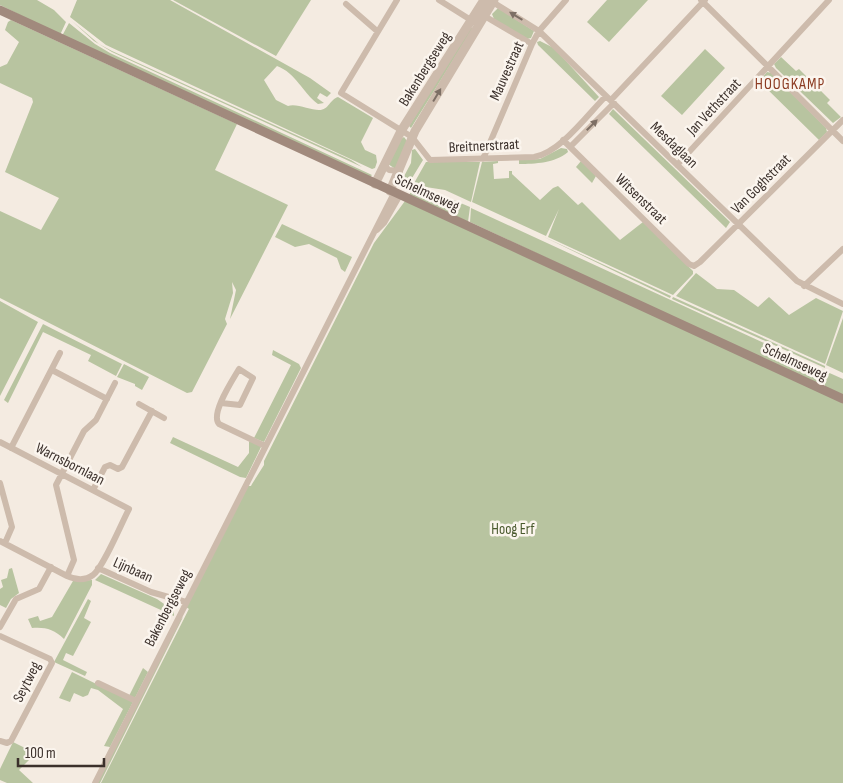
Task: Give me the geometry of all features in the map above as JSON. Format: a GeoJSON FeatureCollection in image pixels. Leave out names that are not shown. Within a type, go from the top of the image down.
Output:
{"type":"FeatureCollection","features":[{"type":"Feature","properties":{"kind":"main road","name":"Schelmseweg"},"geometry":{"type":"LineString","coordinates":[[0,10],[843,399]]}},
{"type":"Feature","properties":{"kind":"street"},"geometry":{"type":"LineString","coordinates":[[397,0],[341,93],[412,137]]}},
{"type":"Feature","properties":{"kind":"street"},"geometry":{"type":"LineString","coordinates":[[439,0],[475,23]]}},
{"type":"Feature","properties":{"kind":"street","name":"Bakenbergseweg"},"geometry":{"type":"LineString","coordinates":[[375,184],[401,131],[490,0]]}},
{"type":"Feature","properties":{"kind":"street","name":"Mesdaglaan"},"geometry":{"type":"LineString","coordinates":[[490,0],[539,31],[804,286],[843,304]]}},
{"type":"Feature","properties":{"kind":"street","name":"Mauvestraat"},"geometry":{"type":"LineString","coordinates":[[483,159],[532,44],[539,31],[566,0]]}},
{"type":"Feature","properties":{"kind":"street","name":"Jan Vethstraat"},"geometry":{"type":"LineString","coordinates":[[677,165],[829,0]]}},
{"type":"Feature","properties":{"kind":"street"},"geometry":{"type":"LineString","coordinates":[[703,1],[843,141]]}},
{"type":"Feature","properties":{"kind":"street","name":"Breitnerstraat"},"geometry":{"type":"LineString","coordinates":[[570,147],[703,1]]}},
{"type":"Feature","properties":{"kind":"street"},"geometry":{"type":"LineString","coordinates":[[346,4],[377,31]]}},
{"type":"Feature","properties":{"kind":"street"},"geometry":{"type":"LineString","coordinates":[[481,14],[532,44]]}},
{"type":"Feature","properties":{"kind":"street","name":"Bakenbergseweg"},"geometry":{"type":"LineString","coordinates":[[94,783],[373,235],[384,223],[412,137],[475,23]]}},
{"type":"Feature","properties":{"kind":"street","name":"Breitnerstraat"},"geometry":{"type":"LineString","coordinates":[[412,137],[430,160],[542,155],[553,150],[611,100]]}},
{"type":"Feature","properties":{"kind":"street","name":"Van Goghstraat"},"geometry":{"type":"LineString","coordinates":[[696,265],[843,120]]}},
{"type":"Feature","properties":{"kind":"street"},"geometry":{"type":"LineString","coordinates":[[563,140],[570,147]]}},
{"type":"Feature","properties":{"kind":"street","name":"Witsenstraat"},"geometry":{"type":"LineString","coordinates":[[570,147],[689,264],[696,265]]}},
{"type":"Feature","properties":{"kind":"street"},"geometry":{"type":"LineString","coordinates":[[384,164],[388,170],[400,171]]}},
{"type":"Feature","properties":{"kind":"street"},"geometry":{"type":"LineString","coordinates":[[804,286],[843,249]]}},
{"type":"Feature","properties":{"kind":"street"},"geometry":{"type":"LineString","coordinates":[[11,448],[60,353]]}},
{"type":"Feature","properties":{"kind":"street"},"geometry":{"type":"LineString","coordinates":[[52,370],[107,398]]}},
{"type":"Feature","properties":{"kind":"street"},"geometry":{"type":"LineString","coordinates":[[221,404],[240,404],[253,378],[239,370],[215,415],[219,424],[265,446]]}},
{"type":"Feature","properties":{"kind":"street"},"geometry":{"type":"LineString","coordinates":[[67,576],[74,560],[55,489],[84,431],[96,420],[115,383]]}},
{"type":"Feature","properties":{"kind":"street"},"geometry":{"type":"LineString","coordinates":[[139,404],[164,418]]}},
{"type":"Feature","properties":{"kind":"street"},"geometry":{"type":"LineString","coordinates":[[93,490],[105,467],[110,465],[118,469],[122,467],[152,411]]}},
{"type":"Feature","properties":{"kind":"street","name":"Warnsbornlaan"},"geometry":{"type":"LineString","coordinates":[[0,442],[129,509],[98,568]]}},
{"type":"Feature","properties":{"kind":"street"},"geometry":{"type":"LineString","coordinates":[[0,484],[12,526],[2,542],[74,579],[83,579],[94,574],[98,568]]}},
{"type":"Feature","properties":{"kind":"street"},"geometry":{"type":"LineString","coordinates":[[0,627],[16,599],[39,589],[51,567]]}},
{"type":"Feature","properties":{"kind":"street","name":"Lijnbaan"},"geometry":{"type":"LineString","coordinates":[[98,568],[151,592],[186,602]]}},
{"type":"Feature","properties":{"kind":"street","name":"Seytweg"},"geometry":{"type":"LineString","coordinates":[[0,636],[50,659],[52,663],[8,742],[0,741]]}},
{"type":"Feature","properties":{"kind":"street"},"geometry":{"type":"LineString","coordinates":[[98,683],[136,701]]}},
{"type":"Feature","properties":{"kind":"green space"},"geometry":{"type":"Polygon","coordinates":[[[0,0],[37,0],[54,10],[66,22],[60,35],[0,5],[0,0]]]}},
{"type":"Feature","properties":{"kind":"green space"},"geometry":{"type":"Polygon","coordinates":[[[77,0],[170,0],[310,78],[331,93],[327,97],[320,93],[317,98],[324,103],[318,104],[289,73],[277,66],[264,80],[276,100],[288,106],[295,105],[322,110],[338,97],[373,118],[361,142],[365,150],[376,155],[377,162],[375,168],[372,169],[106,45],[70,17],[77,0]]]}},
{"type":"Feature","properties":{"kind":"green space"},"geometry":{"type":"Polygon","coordinates":[[[173,0],[311,0],[276,56],[173,0]]]}},
{"type":"Feature","properties":{"kind":"green space"},"geometry":{"type":"Polygon","coordinates":[[[607,0],[648,0],[609,42],[587,22],[607,0]]]}},
{"type":"Feature","properties":{"kind":"green space"},"geometry":{"type":"Polygon","coordinates":[[[498,8],[534,31],[531,38],[527,39],[494,19],[492,14],[498,8]]]}},
{"type":"Feature","properties":{"kind":"green space"},"geometry":{"type":"Polygon","coordinates":[[[11,20],[237,124],[215,170],[288,205],[230,319],[236,290],[232,282],[233,293],[225,319],[227,324],[192,392],[187,393],[0,298],[0,211],[41,230],[59,198],[5,172],[33,102],[32,98],[0,83],[0,67],[7,64],[19,42],[5,30],[8,22],[11,20]]]}},
{"type":"Feature","properties":{"kind":"green space"},"geometry":{"type":"Polygon","coordinates":[[[72,21],[99,44],[112,51],[351,160],[362,167],[112,52],[94,41],[72,21]]]}},
{"type":"Feature","properties":{"kind":"green space"},"geometry":{"type":"Polygon","coordinates":[[[69,23],[95,44],[110,53],[372,175],[370,177],[62,36],[69,23]]]}},
{"type":"Feature","properties":{"kind":"green space"},"geometry":{"type":"Polygon","coordinates":[[[470,28],[473,28],[411,128],[409,126],[470,28]]]}},
{"type":"Feature","properties":{"kind":"green space"},"geometry":{"type":"Polygon","coordinates":[[[540,41],[554,48],[599,97],[595,101],[538,45],[537,42],[540,41]]]}},
{"type":"Feature","properties":{"kind":"green space"},"geometry":{"type":"Polygon","coordinates":[[[705,49],[725,68],[682,115],[661,96],[705,49]]]}},
{"type":"Feature","properties":{"kind":"green space"},"geometry":{"type":"Polygon","coordinates":[[[781,57],[796,71],[799,69],[830,100],[827,103],[841,117],[833,123],[776,68],[774,64],[781,57]]]}},
{"type":"Feature","properties":{"kind":"green space"},"geometry":{"type":"Polygon","coordinates":[[[767,72],[772,73],[826,128],[827,132],[819,140],[759,81],[767,72]]]}},
{"type":"Feature","properties":{"kind":"green space"},"geometry":{"type":"Polygon","coordinates":[[[613,109],[730,222],[726,228],[609,114],[613,109]]]}},
{"type":"Feature","properties":{"kind":"green space"},"geometry":{"type":"Polygon","coordinates":[[[404,137],[407,141],[398,168],[394,168],[388,164],[401,139],[404,137]]]}},
{"type":"Feature","properties":{"kind":"green space"},"geometry":{"type":"Polygon","coordinates":[[[561,148],[567,149],[568,152],[557,159],[519,164],[519,160],[540,159],[561,148]]]}},
{"type":"Feature","properties":{"kind":"green space"},"geometry":{"type":"Polygon","coordinates":[[[415,149],[423,160],[409,183],[401,182],[411,163],[412,150],[415,149]]]}},
{"type":"Feature","properties":{"kind":"green space"},"geometry":{"type":"Polygon","coordinates":[[[498,161],[498,163],[493,164],[494,179],[509,178],[509,171],[512,171],[512,174],[540,200],[558,186],[578,205],[582,202],[620,240],[643,222],[693,271],[693,274],[673,295],[548,237],[559,209],[546,236],[472,202],[482,162],[498,161]]]}},
{"type":"Feature","properties":{"kind":"green space"},"geometry":{"type":"Polygon","coordinates":[[[581,161],[596,176],[592,183],[576,167],[581,161]]]}},
{"type":"Feature","properties":{"kind":"green space"},"geometry":{"type":"Polygon","coordinates":[[[426,162],[480,162],[471,202],[445,190],[413,185],[426,162]]]}},
{"type":"Feature","properties":{"kind":"green space"},"geometry":{"type":"Polygon","coordinates":[[[413,189],[437,193],[470,207],[468,222],[409,195],[413,189]]]}},
{"type":"Feature","properties":{"kind":"green space","name":"Hoog Erf"},"geometry":{"type":"Polygon","coordinates":[[[405,201],[843,402],[843,783],[101,783],[252,484],[264,465],[264,461],[374,243],[405,201]]]}},
{"type":"Feature","properties":{"kind":"green space"},"geometry":{"type":"Polygon","coordinates":[[[471,208],[825,371],[824,388],[470,222],[471,208]]]}},
{"type":"Feature","properties":{"kind":"green space"},"geometry":{"type":"Polygon","coordinates":[[[282,224],[352,257],[345,272],[341,269],[337,258],[309,244],[295,247],[275,237],[282,224]]]}},
{"type":"Feature","properties":{"kind":"green space"},"geometry":{"type":"Polygon","coordinates":[[[542,236],[671,296],[670,298],[542,236]]]}},
{"type":"Feature","properties":{"kind":"green space"},"geometry":{"type":"Polygon","coordinates":[[[696,273],[717,289],[734,290],[758,307],[769,297],[789,315],[816,298],[843,311],[825,364],[676,296],[696,273]]]}},
{"type":"Feature","properties":{"kind":"green space"},"geometry":{"type":"Polygon","coordinates":[[[673,297],[825,366],[825,368],[672,299],[673,297]]]}},
{"type":"Feature","properties":{"kind":"green space"},"geometry":{"type":"Polygon","coordinates":[[[0,301],[38,322],[0,396],[0,301]]]}},
{"type":"Feature","properties":{"kind":"green space"},"geometry":{"type":"Polygon","coordinates":[[[843,318],[843,373],[826,365],[843,318]]]}},
{"type":"Feature","properties":{"kind":"green space"},"geometry":{"type":"Polygon","coordinates":[[[43,324],[122,364],[116,376],[88,361],[91,355],[43,332],[8,403],[4,400],[43,324]]]}},
{"type":"Feature","properties":{"kind":"green space"},"geometry":{"type":"Polygon","coordinates":[[[273,350],[299,364],[301,368],[264,442],[254,438],[291,365],[272,355],[273,350]]]}},
{"type":"Feature","properties":{"kind":"green space"},"geometry":{"type":"Polygon","coordinates":[[[124,364],[149,377],[142,390],[135,386],[135,384],[117,377],[124,364]]]}},
{"type":"Feature","properties":{"kind":"green space"},"geometry":{"type":"Polygon","coordinates":[[[825,371],[843,379],[843,396],[825,388],[825,371]]]}},
{"type":"Feature","properties":{"kind":"green space"},"geometry":{"type":"Polygon","coordinates":[[[173,437],[238,467],[249,453],[249,442],[252,440],[261,447],[246,478],[240,477],[170,443],[173,437]]]}},
{"type":"Feature","properties":{"kind":"green space"},"geometry":{"type":"Polygon","coordinates":[[[248,486],[251,486],[249,492],[189,609],[186,607],[248,486]]]}},
{"type":"Feature","properties":{"kind":"green space"},"geometry":{"type":"Polygon","coordinates":[[[12,568],[19,593],[11,599],[6,608],[0,605],[0,589],[3,587],[1,580],[7,578],[9,569],[12,568]]]}},
{"type":"Feature","properties":{"kind":"green space"},"geometry":{"type":"Polygon","coordinates":[[[101,574],[157,599],[174,611],[174,616],[95,580],[101,574]]]}},
{"type":"Feature","properties":{"kind":"green space"},"geometry":{"type":"Polygon","coordinates":[[[92,580],[92,585],[64,639],[49,629],[32,628],[28,619],[38,616],[40,621],[52,617],[73,581],[92,580]]]}},
{"type":"Feature","properties":{"kind":"green space"},"geometry":{"type":"Polygon","coordinates":[[[88,599],[91,601],[84,618],[91,622],[73,656],[66,653],[63,660],[87,672],[85,676],[54,662],[88,599]]]}},
{"type":"Feature","properties":{"kind":"green space"},"geometry":{"type":"Polygon","coordinates":[[[183,617],[100,783],[97,783],[180,620],[183,617]]]}},
{"type":"Feature","properties":{"kind":"green space"},"geometry":{"type":"Polygon","coordinates":[[[143,668],[148,672],[135,698],[129,696],[143,668]]]}},
{"type":"Feature","properties":{"kind":"green space"},"geometry":{"type":"Polygon","coordinates":[[[72,672],[133,702],[110,747],[104,746],[123,709],[98,690],[91,688],[88,695],[83,697],[74,693],[70,702],[59,698],[72,672]]]}},
{"type":"Feature","properties":{"kind":"green space"},"geometry":{"type":"Polygon","coordinates":[[[13,742],[33,752],[29,760],[19,770],[33,783],[7,783],[0,780],[0,769],[13,742]]]}},
{"type":"Feature","properties":{"kind":"district","name":"HOOGKAMP"},"geometry":{"type":"Point","coordinates":[790,84]}}]}
